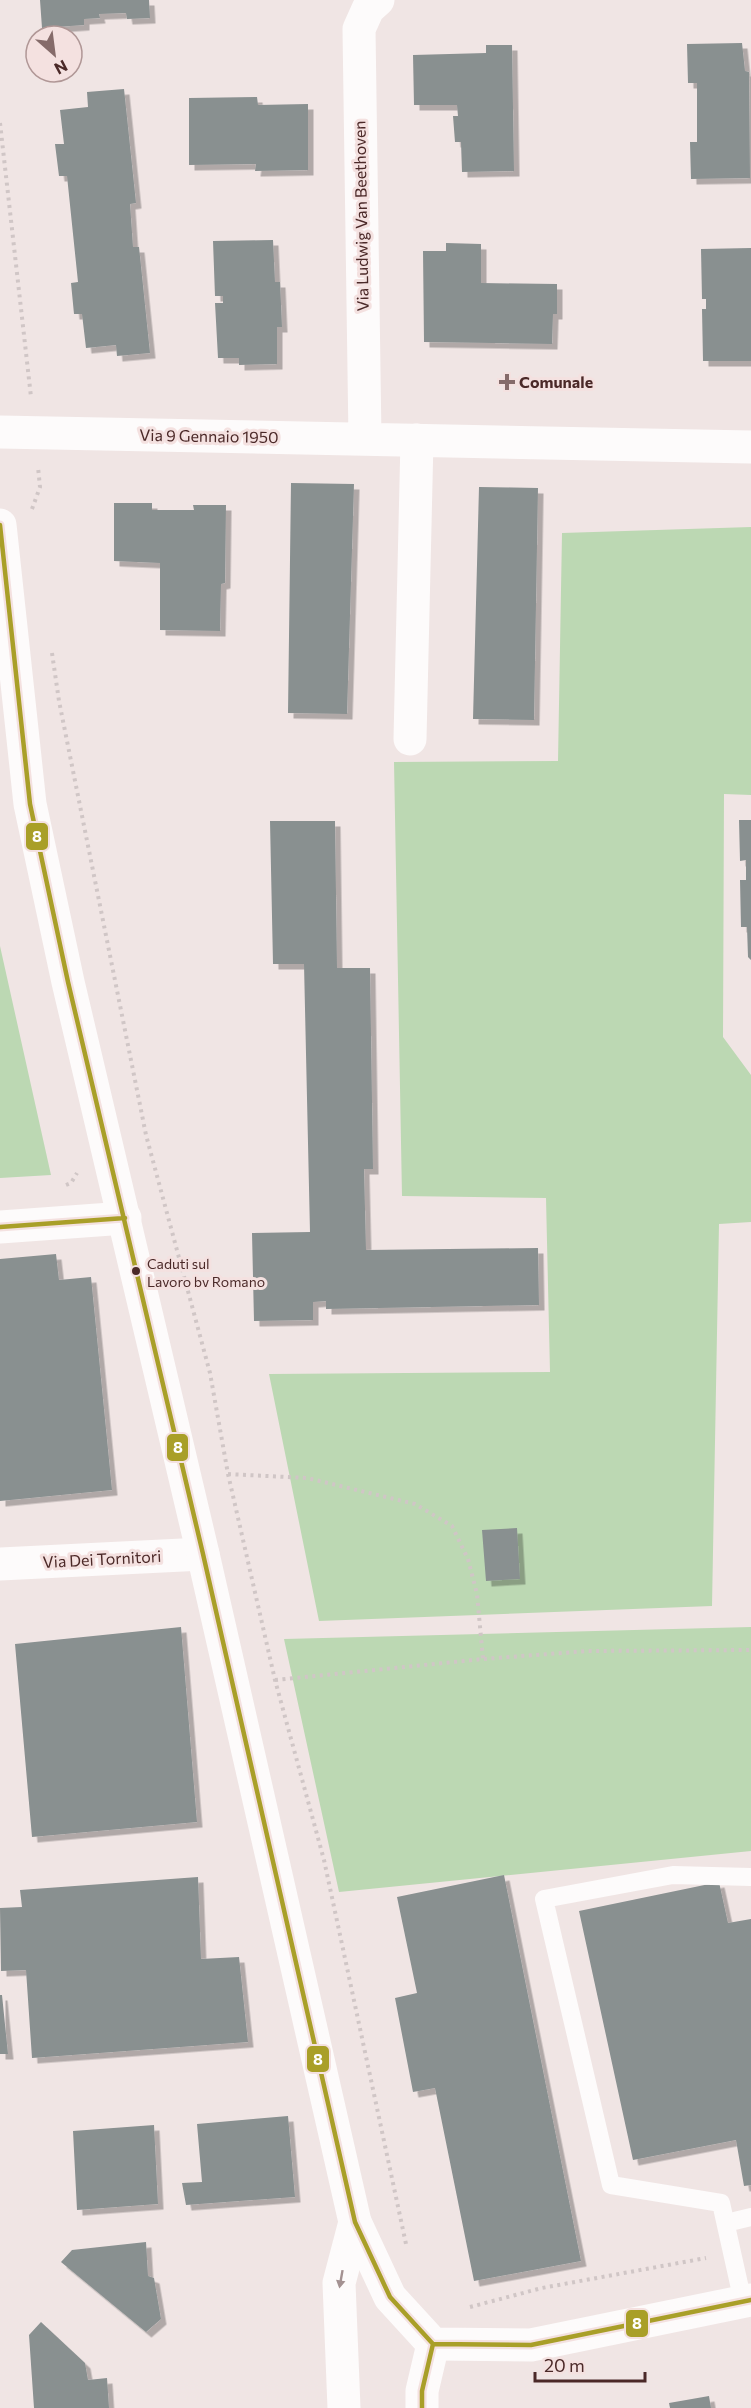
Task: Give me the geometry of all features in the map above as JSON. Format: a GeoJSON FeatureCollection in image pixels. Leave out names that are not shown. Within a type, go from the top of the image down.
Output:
{"type":"FeatureCollection","features":[{"type":"Feature","properties":{"kind":"street","name":"Via Ludwig Van Beethoven"},"geometry":{"type":"LineString","coordinates":[[365,439],[359,29],[368,9],[378,0]]}},
{"type":"Feature","properties":{"kind":"street","name":"Via 9 Gennaio 1950"},"geometry":{"type":"LineString","coordinates":[[0,432],[751,447]]}},
{"type":"Feature","properties":{"kind":"street"},"geometry":{"type":"LineString","coordinates":[[410,739],[417,440]]}},
{"type":"Feature","properties":{"kind":"street"},"geometry":{"type":"LineString","coordinates":[[0,525],[30,804],[68,982],[203,1554],[355,2222],[390,2297],[433,2344],[531,2345],[747,2301]]}},
{"type":"Feature","properties":{"kind":"street"},"geometry":{"type":"LineString","coordinates":[[0,1227],[124,1218]]}},
{"type":"Feature","properties":{"kind":"street","name":"Via Dei Tornitori"},"geometry":{"type":"LineString","coordinates":[[0,1564],[203,1554]]}},
{"type":"Feature","properties":{"kind":"street"},"geometry":{"type":"LineString","coordinates":[[344,2408],[339,2283],[355,2222]]}},
{"type":"Feature","properties":{"kind":"street"},"geometry":{"type":"LineString","coordinates":[[422,2408],[422,2391],[433,2344]]}},
{"type":"Feature","properties":{"kind":"lane"},"geometry":{"type":"LineString","coordinates":[[747,2301],[721,2203],[611,2185],[544,1899],[673,1875],[751,1877]]}},
{"type":"Feature","properties":{"kind":"lane"},"geometry":{"type":"LineString","coordinates":[[726,2223],[751,2217]]}},
{"type":"Feature","properties":{"kind":"path"},"geometry":{"type":"LineString","coordinates":[[0,123],[40,487],[31,511]]}},
{"type":"Feature","properties":{"kind":"path"},"geometry":{"type":"LineString","coordinates":[[50,641],[59,701],[146,1135],[210,1373],[228,1474],[275,1680],[324,1860],[407,2245]]}},
{"type":"Feature","properties":{"kind":"path"},"geometry":{"type":"LineString","coordinates":[[228,1474],[307,1478],[415,1504],[452,1526],[468,1559],[477,1594],[483,1659]]}},
{"type":"Feature","properties":{"kind":"path"},"geometry":{"type":"LineString","coordinates":[[275,1680],[588,1651],[751,1650]]}},
{"type":"Feature","properties":{"kind":"path"},"geometry":{"type":"LineString","coordinates":[[468,2307],[542,2288],[733,2254]]}},
{"type":"Feature","properties":{"kind":"green space"},"geometry":{"type":"Polygon","coordinates":[[[751,527],[751,795],[724,794],[723,1037],[751,1075],[751,1222],[719,1224],[712,1606],[319,1621],[269,1374],[550,1372],[546,1198],[402,1196],[394,762],[558,761],[562,533],[751,527]]]}},
{"type":"Feature","properties":{"kind":"green space"},"geometry":{"type":"Polygon","coordinates":[[[0,946],[51,1175],[0,1178],[0,946]]]}},
{"type":"Feature","properties":{"kind":"green space"},"geometry":{"type":"Polygon","coordinates":[[[751,1627],[751,1851],[339,1892],[284,1639],[751,1627]]]}},
{"type":"Feature","properties":{"kind":"building"},"geometry":{"type":"Polygon","coordinates":[[[40,0],[149,0],[150,18],[127,19],[126,13],[99,14],[100,18],[84,19],[84,24],[42,24],[40,0]]]}},
{"type":"Feature","properties":{"kind":"building"},"geometry":{"type":"Polygon","coordinates":[[[742,43],[745,71],[749,72],[750,178],[691,179],[690,142],[697,142],[697,83],[688,83],[687,44],[742,43]]]}},
{"type":"Feature","properties":{"kind":"building"},"geometry":{"type":"Polygon","coordinates":[[[486,45],[512,45],[514,171],[462,172],[461,142],[455,142],[453,116],[458,116],[457,105],[414,105],[413,55],[486,53],[486,45]]]}},
{"type":"Feature","properties":{"kind":"building"},"geometry":{"type":"Polygon","coordinates":[[[124,89],[136,203],[130,204],[133,247],[139,247],[150,353],[117,356],[116,345],[86,348],[82,314],[74,314],[71,283],[78,282],[67,176],[59,176],[55,144],[64,144],[60,110],[88,107],[87,92],[124,89]]]}},
{"type":"Feature","properties":{"kind":"building"},"geometry":{"type":"Polygon","coordinates":[[[257,97],[258,105],[308,104],[308,170],[255,171],[256,164],[189,165],[189,98],[257,97]]]}},
{"type":"Feature","properties":{"kind":"building"},"geometry":{"type":"Polygon","coordinates":[[[273,240],[275,282],[280,282],[282,327],[277,327],[277,364],[239,365],[239,358],[218,358],[215,303],[223,303],[223,296],[215,296],[213,241],[273,240]]]}},
{"type":"Feature","properties":{"kind":"building"},"geometry":{"type":"Polygon","coordinates":[[[446,243],[481,244],[481,283],[557,284],[557,314],[553,314],[552,344],[424,342],[423,251],[446,251],[446,243]]]}},
{"type":"Feature","properties":{"kind":"building"},"geometry":{"type":"Polygon","coordinates":[[[751,248],[751,361],[703,361],[702,309],[706,309],[706,299],[702,299],[701,249],[751,248]]]}},
{"type":"Feature","properties":{"kind":"building"},"geometry":{"type":"Polygon","coordinates":[[[291,483],[354,484],[347,714],[288,713],[291,483]]]}},
{"type":"Feature","properties":{"kind":"building"},"geometry":{"type":"Polygon","coordinates":[[[479,487],[538,488],[534,720],[473,719],[479,487]]]}},
{"type":"Feature","properties":{"kind":"building"},"geometry":{"type":"Polygon","coordinates":[[[114,503],[152,503],[152,510],[194,510],[193,505],[226,505],[225,583],[221,584],[220,631],[160,630],[160,563],[114,561],[114,503]]]}},
{"type":"Feature","properties":{"kind":"building"},"geometry":{"type":"Polygon","coordinates":[[[739,820],[751,820],[751,960],[748,957],[747,927],[741,927],[740,880],[746,880],[746,860],[740,861],[739,820]]]}},
{"type":"Feature","properties":{"kind":"building"},"geometry":{"type":"Polygon","coordinates":[[[270,821],[335,821],[337,968],[370,968],[373,1169],[364,1169],[366,1250],[538,1248],[539,1305],[326,1309],[326,1301],[313,1302],[313,1320],[254,1321],[252,1233],[310,1232],[304,964],[273,964],[270,821]]]}},
{"type":"Feature","properties":{"kind":"building"},"geometry":{"type":"Polygon","coordinates":[[[56,1254],[59,1280],[91,1277],[112,1490],[0,1501],[0,1259],[56,1254]]]}},
{"type":"Feature","properties":{"kind":"building"},"geometry":{"type":"Polygon","coordinates":[[[517,1528],[520,1579],[486,1581],[482,1530],[517,1528]]]}},
{"type":"Feature","properties":{"kind":"building"},"geometry":{"type":"Polygon","coordinates":[[[181,1627],[197,1822],[32,1837],[15,1644],[181,1627]]]}},
{"type":"Feature","properties":{"kind":"building"},"geometry":{"type":"Polygon","coordinates":[[[504,1875],[581,2261],[474,2281],[435,2088],[413,2092],[395,1998],[417,1993],[397,1897],[504,1875]]]}},
{"type":"Feature","properties":{"kind":"building"},"geometry":{"type":"Polygon","coordinates":[[[198,1877],[201,1959],[239,1957],[248,2042],[32,2058],[26,1970],[1,1971],[0,1908],[22,1907],[20,1890],[198,1877]]]}},
{"type":"Feature","properties":{"kind":"building"},"geometry":{"type":"Polygon","coordinates":[[[719,1882],[728,1923],[751,1919],[751,2185],[744,2186],[736,2140],[633,2160],[579,1911],[719,1882]]]}},
{"type":"Feature","properties":{"kind":"building"},"geometry":{"type":"Polygon","coordinates":[[[0,1995],[2,1995],[8,2054],[0,2054],[0,1995]]]}},
{"type":"Feature","properties":{"kind":"building"},"geometry":{"type":"Polygon","coordinates":[[[288,2116],[295,2197],[186,2205],[182,2183],[202,2182],[197,2124],[288,2116]]]}},
{"type":"Feature","properties":{"kind":"building"},"geometry":{"type":"Polygon","coordinates":[[[154,2125],[158,2204],[77,2210],[73,2131],[154,2125]]]}},
{"type":"Feature","properties":{"kind":"building"},"geometry":{"type":"Polygon","coordinates":[[[146,2242],[148,2276],[154,2278],[161,2319],[146,2332],[61,2262],[72,2250],[146,2242]]]}},
{"type":"Feature","properties":{"kind":"building"},"geometry":{"type":"Polygon","coordinates":[[[41,2322],[85,2363],[88,2380],[107,2378],[109,2408],[34,2408],[29,2335],[41,2322]]]}},
{"type":"Feature","properties":{"kind":"building"},"geometry":{"type":"Polygon","coordinates":[[[709,2396],[711,2408],[670,2408],[669,2403],[709,2396]]]}},
{"type":"Feature","properties":{"kind":"transit line","name":"8"},"geometry":{"type":"LineString","coordinates":[[0,525],[30,804],[68,982],[203,1554],[355,2222],[390,2297],[433,2344]]}},
{"type":"Feature","properties":{"kind":"transit line","name":"8"},"geometry":{"type":"LineString","coordinates":[[0,1227],[125,1218]]}},
{"type":"Feature","properties":{"kind":"transit line","name":"8"},"geometry":{"type":"LineString","coordinates":[[433,2344],[531,2345],[751,2300]]}},
{"type":"Feature","properties":{"kind":"transit line","name":"8"},"geometry":{"type":"LineString","coordinates":[[422,2408],[422,2391],[433,2344]]}},
{"type":"Feature","properties":{"kind":"place","name":"Comunale"},"geometry":{"type":"Point","coordinates":[507,382]}},
{"type":"Feature","properties":{"kind":"place","name":"Caduti sul Lavoro bv Romano"},"geometry":{"type":"Point","coordinates":[136,1271]}}]}
